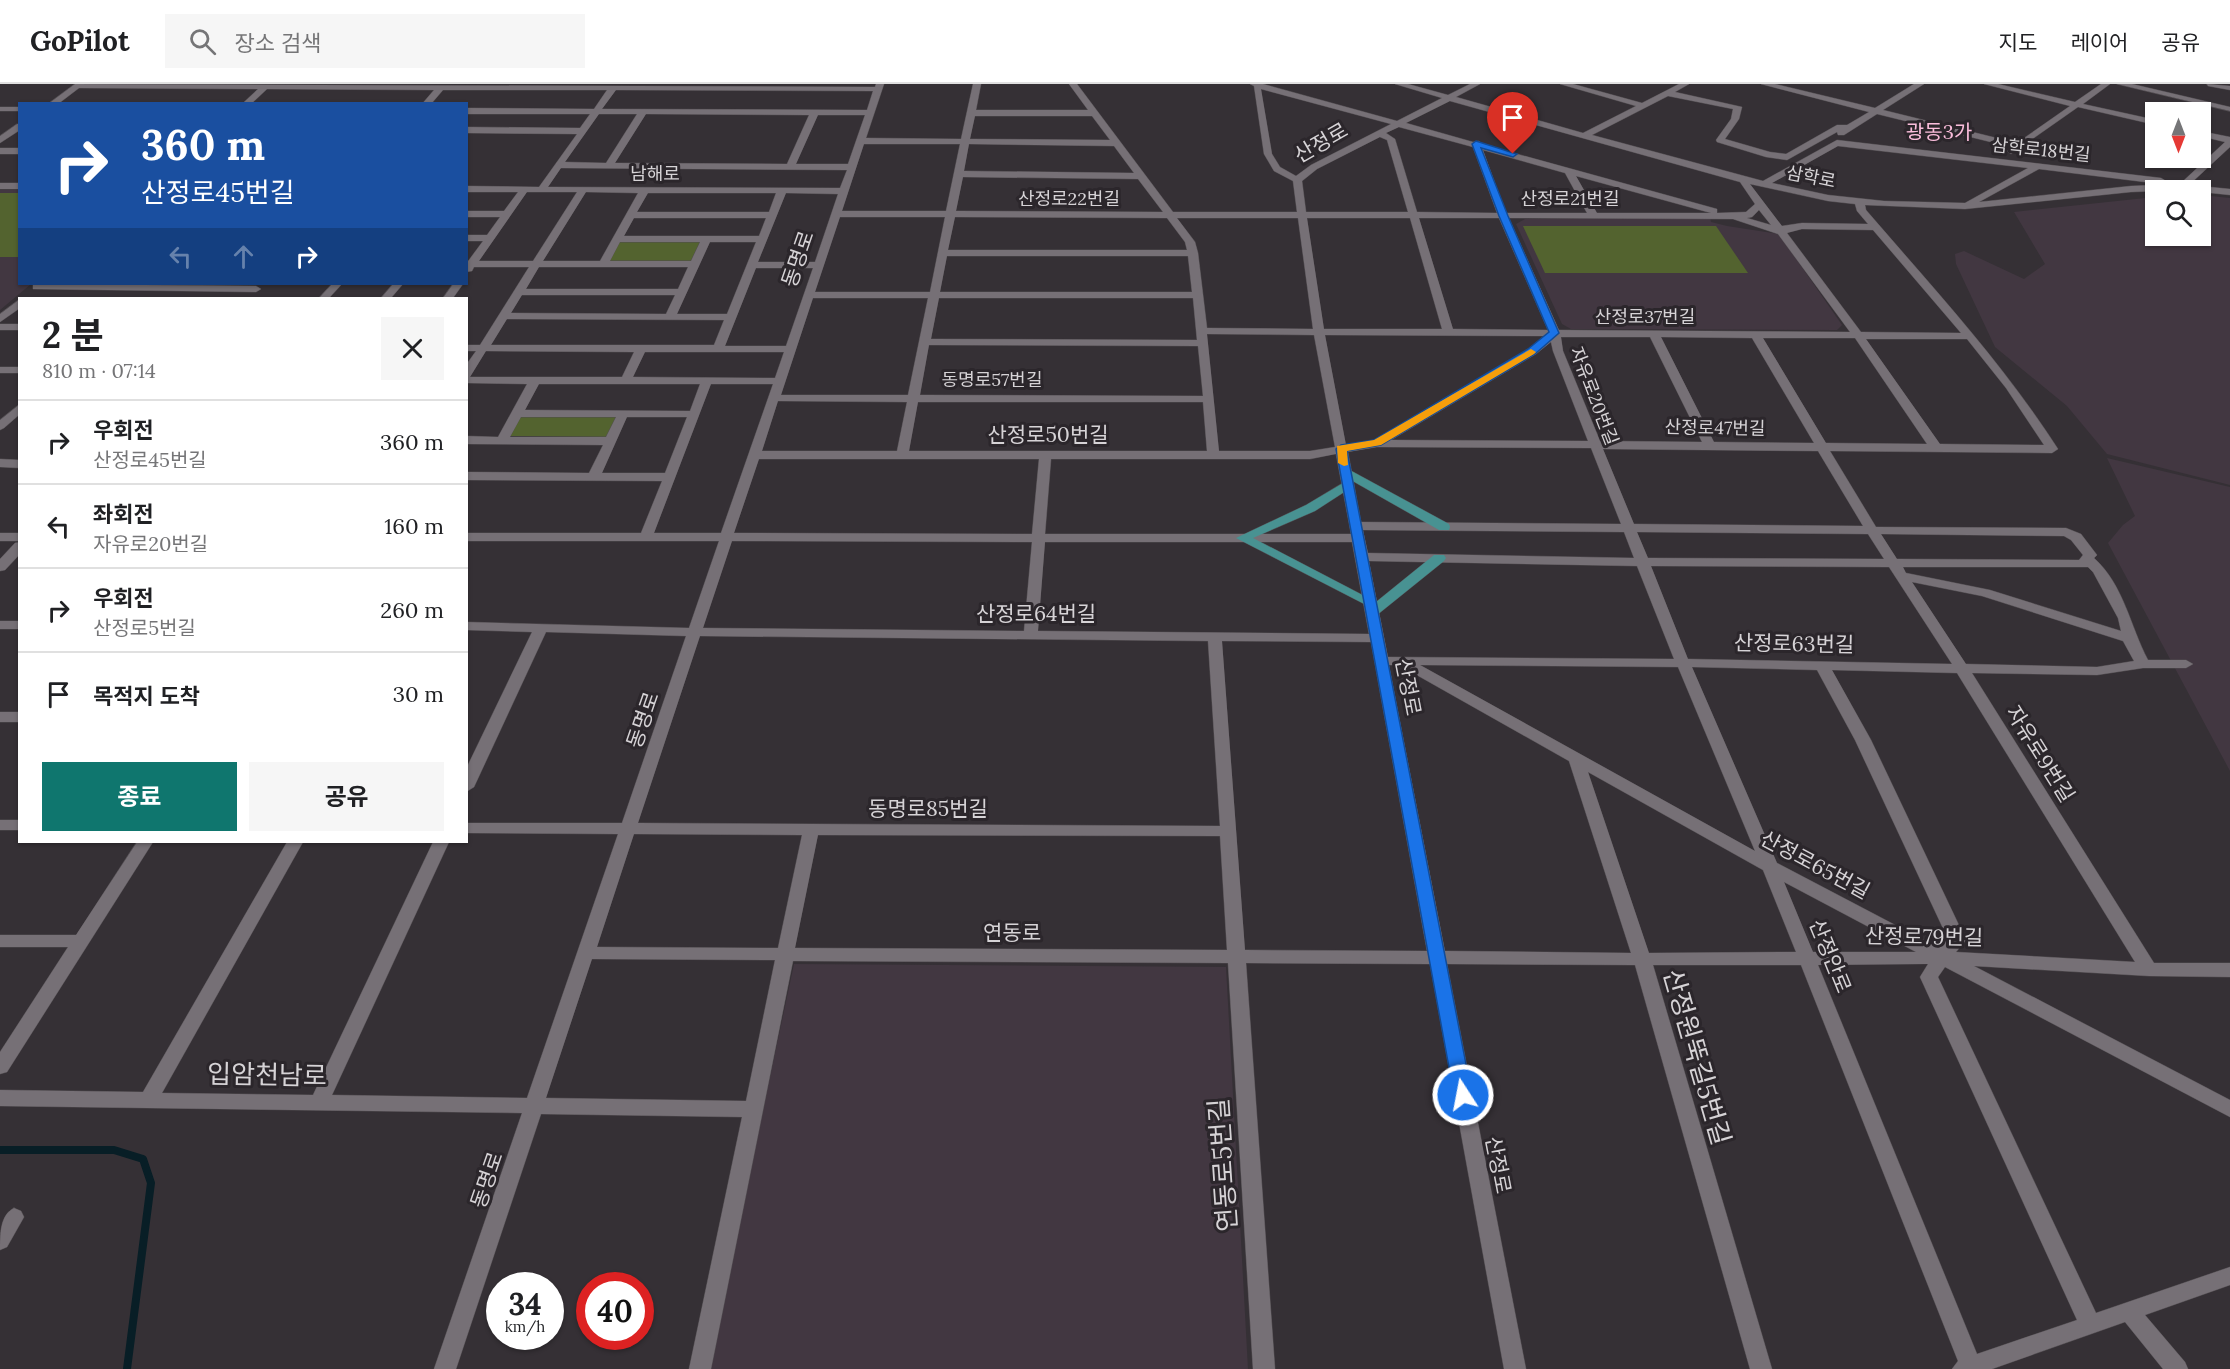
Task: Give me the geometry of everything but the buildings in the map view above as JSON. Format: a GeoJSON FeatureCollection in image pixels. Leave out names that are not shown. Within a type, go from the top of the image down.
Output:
{"type":"FeatureCollection","features":[{"type":"Feature","properties":{"kind":"main road"},"geometry":{"type":"LineString","coordinates":[[1242,538],[1327,501],[1347,478],[1444,527]]}},
{"type":"Feature","properties":{"kind":"main road"},"geometry":{"type":"LineString","coordinates":[[1242,538],[1371,608],[1439,558]]}},
{"type":"Feature","properties":{"kind":"street"},"geometry":{"type":"LineString","coordinates":[[902,454],[978,84]]}},
{"type":"Feature","properties":{"kind":"street"},"geometry":{"type":"LineString","coordinates":[[1073,84],[1190,242],[1202,331],[1213,455]]}},
{"type":"Feature","properties":{"kind":"street"},"geometry":{"type":"LineString","coordinates":[[1297,180],[1277,169],[1268,154],[1257,84],[1731,216],[1748,223],[1782,230],[1802,226],[1876,227]]}},
{"type":"Feature","properties":{"kind":"street","name":"삼학로"},"geometry":{"type":"LineString","coordinates":[[1399,84],[1743,180],[1803,194],[1859,202],[1965,206],[2145,188]]}},
{"type":"Feature","properties":{"kind":"street","name":"산정로"},"geometry":{"type":"LineString","coordinates":[[1476,84],[1314,166],[1297,180],[1319,331],[1515,1369]]}},
{"type":"Feature","properties":{"kind":"street"},"geometry":{"type":"LineString","coordinates":[[1564,84],[1642,105]]}},
{"type":"Feature","properties":{"kind":"street"},"geometry":{"type":"LineString","coordinates":[[1583,136],[1686,84]]}},
{"type":"Feature","properties":{"kind":"street"},"geometry":{"type":"LineString","coordinates":[[1765,84],[2018,146]]}},
{"type":"Feature","properties":{"kind":"street"},"geometry":{"type":"LineString","coordinates":[[1763,185],[1837,143],[1832,139],[1920,84]]}},
{"type":"Feature","properties":{"kind":"street"},"geometry":{"type":"LineString","coordinates":[[1988,84],[2145,120]]}},
{"type":"Feature","properties":{"kind":"street"},"geometry":{"type":"LineString","coordinates":[[1996,161],[2106,84]]}},
{"type":"Feature","properties":{"kind":"street"},"geometry":{"type":"LineString","coordinates":[[2121,84],[2230,109]]}},
{"type":"Feature","properties":{"kind":"street"},"geometry":{"type":"LineString","coordinates":[[2211,84],[2230,88]]}},
{"type":"Feature","properties":{"kind":"street"},"geometry":{"type":"LineString","coordinates":[[55,102],[79,85],[615,86],[774,97],[815,112],[870,112]]}},
{"type":"Feature","properties":{"kind":"street"},"geometry":{"type":"LineString","coordinates":[[248,102],[267,85]]}},
{"type":"Feature","properties":{"kind":"street"},"geometry":{"type":"LineString","coordinates":[[428,102],[443,86]]}},
{"type":"Feature","properties":{"kind":"street"},"geometry":{"type":"LineString","coordinates":[[541,190],[615,86]]}},
{"type":"Feature","properties":{"kind":"street"},"geometry":{"type":"LineString","coordinates":[[468,111],[643,112],[879,86]]}},
{"type":"Feature","properties":{"kind":"street","name":"동명로"},"geometry":{"type":"LineString","coordinates":[[445,1369],[879,86]]}},
{"type":"Feature","properties":{"kind":"street"},"geometry":{"type":"LineString","coordinates":[[1667,93],[1738,107],[1735,119],[1720,140],[1769,155],[1787,157],[1840,127],[1848,128]]}},
{"type":"Feature","properties":{"kind":"street"},"geometry":{"type":"LineString","coordinates":[[0,109],[18,109]]}},
{"type":"Feature","properties":{"kind":"street"},"geometry":{"type":"LineString","coordinates":[[608,166],[643,112]]}},
{"type":"Feature","properties":{"kind":"street"},"geometry":{"type":"LineString","coordinates":[[790,167],[815,112]]}},
{"type":"Feature","properties":{"kind":"street"},"geometry":{"type":"LineString","coordinates":[[972,113],[1096,113]]}},
{"type":"Feature","properties":{"kind":"street"},"geometry":{"type":"LineString","coordinates":[[0,140],[18,128]]}},
{"type":"Feature","properties":{"kind":"street"},"geometry":{"type":"LineString","coordinates":[[468,130],[583,130]]}},
{"type":"Feature","properties":{"kind":"street"},"geometry":{"type":"LineString","coordinates":[[1381,134],[1391,139],[1448,332]]}},
{"type":"Feature","properties":{"kind":"street"},"geometry":{"type":"LineString","coordinates":[[2211,136],[2230,141]]}},
{"type":"Feature","properties":{"kind":"street"},"geometry":{"type":"LineString","coordinates":[[861,141],[1116,143]]}},
{"type":"Feature","properties":{"kind":"street"},"geometry":{"type":"LineString","coordinates":[[2189,180],[2230,141]]}},
{"type":"Feature","properties":{"kind":"street","name":"삼학로18번길"},"geometry":{"type":"LineString","coordinates":[[1837,143],[2158,180]]}},
{"type":"Feature","properties":{"kind":"street","name":"자유로20번길"},"geometry":{"type":"LineString","coordinates":[[1476,144],[1503,216],[1555,333],[1558,351],[1641,562]]}},
{"type":"Feature","properties":{"kind":"street"},"geometry":{"type":"LineString","coordinates":[[0,151],[18,151]]}},
{"type":"Feature","properties":{"kind":"street"},"geometry":{"type":"LineString","coordinates":[[559,165],[608,166],[655,181],[790,167],[852,167]]}},
{"type":"Feature","properties":{"kind":"street"},"geometry":{"type":"LineString","coordinates":[[1965,206],[2038,166]]}},
{"type":"Feature","properties":{"kind":"street"},"geometry":{"type":"LineString","coordinates":[[1568,170],[1594,216]]}},
{"type":"Feature","properties":{"kind":"street"},"geometry":{"type":"LineString","coordinates":[[959,174],[1142,176]]}},
{"type":"Feature","properties":{"kind":"street"},"geometry":{"type":"LineString","coordinates":[[1743,180],[1858,335],[1936,448]]}},
{"type":"Feature","properties":{"kind":"street"},"geometry":{"type":"LineString","coordinates":[[603,264],[630,215],[655,181]]}},
{"type":"Feature","properties":{"kind":"street","name":"남해로"},"geometry":{"type":"LineString","coordinates":[[468,189],[583,190],[655,181],[782,191],[844,191]]}},
{"type":"Feature","properties":{"kind":"street"},"geometry":{"type":"LineString","coordinates":[[0,186],[18,185]]}},
{"type":"Feature","properties":{"kind":"street"},"geometry":{"type":"LineString","coordinates":[[469,268],[524,190]]}},
{"type":"Feature","properties":{"kind":"street"},"geometry":{"type":"LineString","coordinates":[[468,372],[583,190]]}},
{"type":"Feature","properties":{"kind":"street","name":"삼학로"},"geometry":{"type":"LineString","coordinates":[[2211,190],[2230,192]]}},
{"type":"Feature","properties":{"kind":"street"},"geometry":{"type":"LineString","coordinates":[[718,349],[782,191]]}},
{"type":"Feature","properties":{"kind":"street"},"geometry":{"type":"LineString","coordinates":[[1731,216],[1749,215],[1755,211],[1758,203],[1774,197],[1803,194]]}},
{"type":"Feature","properties":{"kind":"street"},"geometry":{"type":"LineString","coordinates":[[1859,202],[1863,211],[1931,293],[1971,336]]}},
{"type":"Feature","properties":{"kind":"street"},"geometry":{"type":"LineString","coordinates":[[468,214],[507,214]]}},
{"type":"Feature","properties":{"kind":"street","name":"산정로22번길"},"geometry":{"type":"LineString","coordinates":[[836,214],[1301,216]]}},
{"type":"Feature","properties":{"kind":"street"},"geometry":{"type":"LineString","coordinates":[[630,215],[772,215]]}},
{"type":"Feature","properties":{"kind":"street","name":"산정로21번길"},"geometry":{"type":"LineString","coordinates":[[1301,216],[1731,216]]}},
{"type":"Feature","properties":{"kind":"street"},"geometry":{"type":"LineString","coordinates":[[468,238],[490,238]]}},
{"type":"Feature","properties":{"kind":"street"},"geometry":{"type":"LineString","coordinates":[[617,239],[762,239]]}},
{"type":"Feature","properties":{"kind":"street"},"geometry":{"type":"LineString","coordinates":[[670,317],[706,239]]}},
{"type":"Feature","properties":{"kind":"street"},"geometry":{"type":"LineString","coordinates":[[943,253],[1193,253]]}},
{"type":"Feature","properties":{"kind":"street"},"geometry":{"type":"LineString","coordinates":[[469,268],[536,264],[694,264]]}},
{"type":"Feature","properties":{"kind":"street"},"geometry":{"type":"LineString","coordinates":[[752,265],[819,265]]}},
{"type":"Feature","properties":{"kind":"street"},"geometry":{"type":"LineString","coordinates":[[24,297],[39,285],[258,286]]}},
{"type":"Feature","properties":{"kind":"street"},"geometry":{"type":"LineString","coordinates":[[325,297],[336,285]]}},
{"type":"Feature","properties":{"kind":"street"},"geometry":{"type":"LineString","coordinates":[[387,297],[397,285]]}},
{"type":"Feature","properties":{"kind":"street"},"geometry":{"type":"LineString","coordinates":[[519,292],[681,292]]}},
{"type":"Feature","properties":{"kind":"street"},"geometry":{"type":"LineString","coordinates":[[809,295],[1198,296]]}},
{"type":"Feature","properties":{"kind":"street"},"geometry":{"type":"LineString","coordinates":[[0,319],[18,304]]}},
{"type":"Feature","properties":{"kind":"street"},"geometry":{"type":"LineString","coordinates":[[503,316],[731,317]]}},
{"type":"Feature","properties":{"kind":"street"},"geometry":{"type":"LineString","coordinates":[[0,327],[18,327]]}},
{"type":"Feature","properties":{"kind":"street","name":"산정로37번길"},"geometry":{"type":"LineString","coordinates":[[1202,331],[1971,336]]}},
{"type":"Feature","properties":{"kind":"street"},"geometry":{"type":"LineString","coordinates":[[1377,443],[1532,352],[1555,333]]}},
{"type":"Feature","properties":{"kind":"street"},"geometry":{"type":"LineString","coordinates":[[1654,334],[1710,446]]}},
{"type":"Feature","properties":{"kind":"street","name":"자유로9번길"},"geometry":{"type":"LineString","coordinates":[[1755,334],[1892,563],[1961,667],[2149,969]]}},
{"type":"Feature","properties":{"kind":"street","name":"산정로47번길"},"geometry":{"type":"LineString","coordinates":[[1377,443],[2052,449],[1971,336]]}},
{"type":"Feature","properties":{"kind":"street"},"geometry":{"type":"LineString","coordinates":[[925,342],[1203,343]]}},
{"type":"Feature","properties":{"kind":"street"},"geometry":{"type":"LineString","coordinates":[[468,348],[790,349]]}},
{"type":"Feature","properties":{"kind":"street"},"geometry":{"type":"LineString","coordinates":[[626,381],[640,348]]}},
{"type":"Feature","properties":{"kind":"street"},"geometry":{"type":"LineString","coordinates":[[0,370],[18,370]]}},
{"type":"Feature","properties":{"kind":"street"},"geometry":{"type":"LineString","coordinates":[[468,380],[779,381]]}},
{"type":"Feature","properties":{"kind":"street"},"geometry":{"type":"LineString","coordinates":[[502,440],[536,380]]}},
{"type":"Feature","properties":{"kind":"street"},"geometry":{"type":"LineString","coordinates":[[646,537],[707,381]]}},
{"type":"Feature","properties":{"kind":"street","name":"동명로57번길"},"geometry":{"type":"LineString","coordinates":[[774,398],[1209,399]]}},
{"type":"Feature","properties":{"kind":"street"},"geometry":{"type":"LineString","coordinates":[[0,426],[17,412]]}},
{"type":"Feature","properties":{"kind":"street"},"geometry":{"type":"LineString","coordinates":[[517,413],[694,414]]}},
{"type":"Feature","properties":{"kind":"street"},"geometry":{"type":"LineString","coordinates":[[594,477],[623,414]]}},
{"type":"Feature","properties":{"kind":"street"},"geometry":{"type":"LineString","coordinates":[[468,440],[611,441]]}},
{"type":"Feature","properties":{"kind":"street","name":"산정로50번길"},"geometry":{"type":"LineString","coordinates":[[755,454],[1310,455],[1377,443]]}},
{"type":"Feature","properties":{"kind":"street"},"geometry":{"type":"LineString","coordinates":[[1031,635],[1045,455]]}},
{"type":"Feature","properties":{"kind":"street"},"geometry":{"type":"LineString","coordinates":[[0,464],[18,464]]}},
{"type":"Feature","properties":{"kind":"street"},"geometry":{"type":"LineString","coordinates":[[468,476],[669,477]]}},
{"type":"Feature","properties":{"kind":"street"},"geometry":{"type":"LineString","coordinates":[[468,537],[1242,538],[1444,527],[2066,532],[2076,537],[2090,555],[2085,562]]}},
{"type":"Feature","properties":{"kind":"street"},"geometry":{"type":"LineString","coordinates":[[0,537],[18,537]]}},
{"type":"Feature","properties":{"kind":"street"},"geometry":{"type":"LineString","coordinates":[[0,567],[18,548]]}},
{"type":"Feature","properties":{"kind":"street"},"geometry":{"type":"LineString","coordinates":[[1362,557],[1641,562],[2085,562],[2099,570],[2125,618],[2129,638],[2143,664]]}},
{"type":"Feature","properties":{"kind":"street","name":"산정안로"},"geometry":{"type":"LineString","coordinates":[[1641,562],[1770,867],[1969,1368]]}},
{"type":"Feature","properties":{"kind":"street"},"geometry":{"type":"LineString","coordinates":[[1902,576],[1985,593],[2129,638]]}},
{"type":"Feature","properties":{"kind":"street"},"geometry":{"type":"LineString","coordinates":[[0,625],[18,624]]}},
{"type":"Feature","properties":{"kind":"street","name":"산정로64번길"},"geometry":{"type":"LineString","coordinates":[[468,626],[695,632],[1377,638]]}},
{"type":"Feature","properties":{"kind":"street"},"geometry":{"type":"LineString","coordinates":[[468,783],[541,627]]}},
{"type":"Feature","properties":{"kind":"street","name":"연동로5번길"},"geometry":{"type":"LineString","coordinates":[[1215,636],[1264,1369]]}},
{"type":"Feature","properties":{"kind":"street","name":"산정로65번길"},"geometry":{"type":"LineString","coordinates":[[1381,661],[1402,661],[1770,867],[2230,1109]]}},
{"type":"Feature","properties":{"kind":"street","name":"산정로63번길"},"geometry":{"type":"LineString","coordinates":[[1402,661],[1683,663],[2097,671],[2143,664],[2186,664]]}},
{"type":"Feature","properties":{"kind":"street"},"geometry":{"type":"LineString","coordinates":[[1822,665],[1863,740],[1958,940],[1941,958],[1929,977],[2090,1324]]}},
{"type":"Feature","properties":{"kind":"street"},"geometry":{"type":"LineString","coordinates":[[0,717],[18,717]]}},
{"type":"Feature","properties":{"kind":"street","name":"산정원뚝길5번길"},"geometry":{"type":"LineString","coordinates":[[1577,761],[1642,959],[1761,1369]]}},
{"type":"Feature","properties":{"kind":"street"},"geometry":{"type":"LineString","coordinates":[[0,825],[18,825]]}},
{"type":"Feature","properties":{"kind":"street","name":"동명로85번길"},"geometry":{"type":"LineString","coordinates":[[468,828],[1228,831]]}},
{"type":"Feature","properties":{"kind":"street"},"geometry":{"type":"LineString","coordinates":[[700,1369],[811,830]]}},
{"type":"Feature","properties":{"kind":"street"},"geometry":{"type":"LineString","coordinates":[[0,1067],[144,843]]}},
{"type":"Feature","properties":{"kind":"street"},"geometry":{"type":"LineString","coordinates":[[148,1101],[294,843]]}},
{"type":"Feature","properties":{"kind":"street"},"geometry":{"type":"LineString","coordinates":[[319,1103],[441,843]]}},
{"type":"Feature","properties":{"kind":"street"},"geometry":{"type":"LineString","coordinates":[[0,941],[81,941]]}},
{"type":"Feature","properties":{"kind":"street","name":"연동로"},"geometry":{"type":"LineString","coordinates":[[586,953],[1437,957]]}},
{"type":"Feature","properties":{"kind":"street","name":"산정로79번길"},"geometry":{"type":"LineString","coordinates":[[1437,957],[1941,958],[2149,969],[2230,970]]}},
{"type":"Feature","properties":{"kind":"street","name":"입암천남로"},"geometry":{"type":"LineString","coordinates":[[0,1098],[753,1109]]}},
{"type":"Feature","properties":{"kind":"street"},"geometry":{"type":"LineString","coordinates":[[0,1241],[14,1217]]}},
{"type":"Feature","properties":{"kind":"street"},"geometry":{"type":"LineString","coordinates":[[1969,1368],[2230,1276]]}},
{"type":"Feature","properties":{"kind":"street"},"geometry":{"type":"LineString","coordinates":[[2129,1311],[2177,1369]]}},
{"type":"Feature","properties":{"kind":"shaded area"},"geometry":{"type":"Polygon","coordinates":[[[0,190],[18,190],[18,285],[30,285],[0,310],[0,190]]]}},
{"type":"Feature","properties":{"kind":"shaded area"},"geometry":{"type":"Polygon","coordinates":[[[2211,196],[2230,198],[2230,485],[2107,454],[2067,406],[1995,347],[1956,264],[1955,254],[1964,251],[2024,279],[2045,264],[2014,212],[2145,198],[2145,246],[2211,246],[2211,196]]]}},
{"type":"Feature","properties":{"kind":"shaded area"},"geometry":{"type":"Polygon","coordinates":[[[1710,217],[1711,222],[1727,226],[1779,234],[1842,325],[1837,330],[1571,329],[1562,324],[1516,224],[1525,219],[1710,217]]]}},
{"type":"Feature","properties":{"kind":"shaded area"},"geometry":{"type":"Polygon","coordinates":[[[2107,458],[2230,487],[2230,771],[2108,543],[2123,525],[2135,516],[2107,458]]]}},
{"type":"Feature","properties":{"kind":"shaded area"},"geometry":{"type":"Polygon","coordinates":[[[794,964],[1226,967],[1248,1369],[708,1369],[794,964]]]}},
{"type":"Feature","properties":{"kind":"green space"},"geometry":{"type":"Polygon","coordinates":[[[0,193],[18,193],[18,257],[0,257],[0,193]]]}},
{"type":"Feature","properties":{"kind":"green space"},"geometry":{"type":"Polygon","coordinates":[[[1523,226],[1716,226],[1748,273],[1545,273],[1523,226]]]}},
{"type":"Feature","properties":{"kind":"green space"},"geometry":{"type":"Polygon","coordinates":[[[619,240],[701,240],[691,262],[607,262],[619,240]]]}},
{"type":"Feature","properties":{"kind":"green space"},"geometry":{"type":"Polygon","coordinates":[[[521,416],[618,416],[608,437],[509,436],[521,416]]]}},
{"type":"Feature","properties":{"kind":"waterway"},"geometry":{"type":"LineString","coordinates":[[0,1150],[114,1150],[143,1159],[151,1183],[127,1369]]}},
{"type":"Feature","properties":{"kind":"slow traffic"},"geometry":{"type":"LineString","coordinates":[[1344,463],[1341,449],[1377,443],[1531,352]]}},
{"type":"Feature","properties":{"kind":"district","name":"광동3가"},"geometry":{"type":"Point","coordinates":[1939,132]}},
{"type":"Feature","properties":{"kind":"route"},"geometry":{"type":"LineString","coordinates":[[1463,1095],[1341,449],[1377,443],[1532,352],[1555,333],[1503,216],[1476,144],[1513,154]]}}]}
